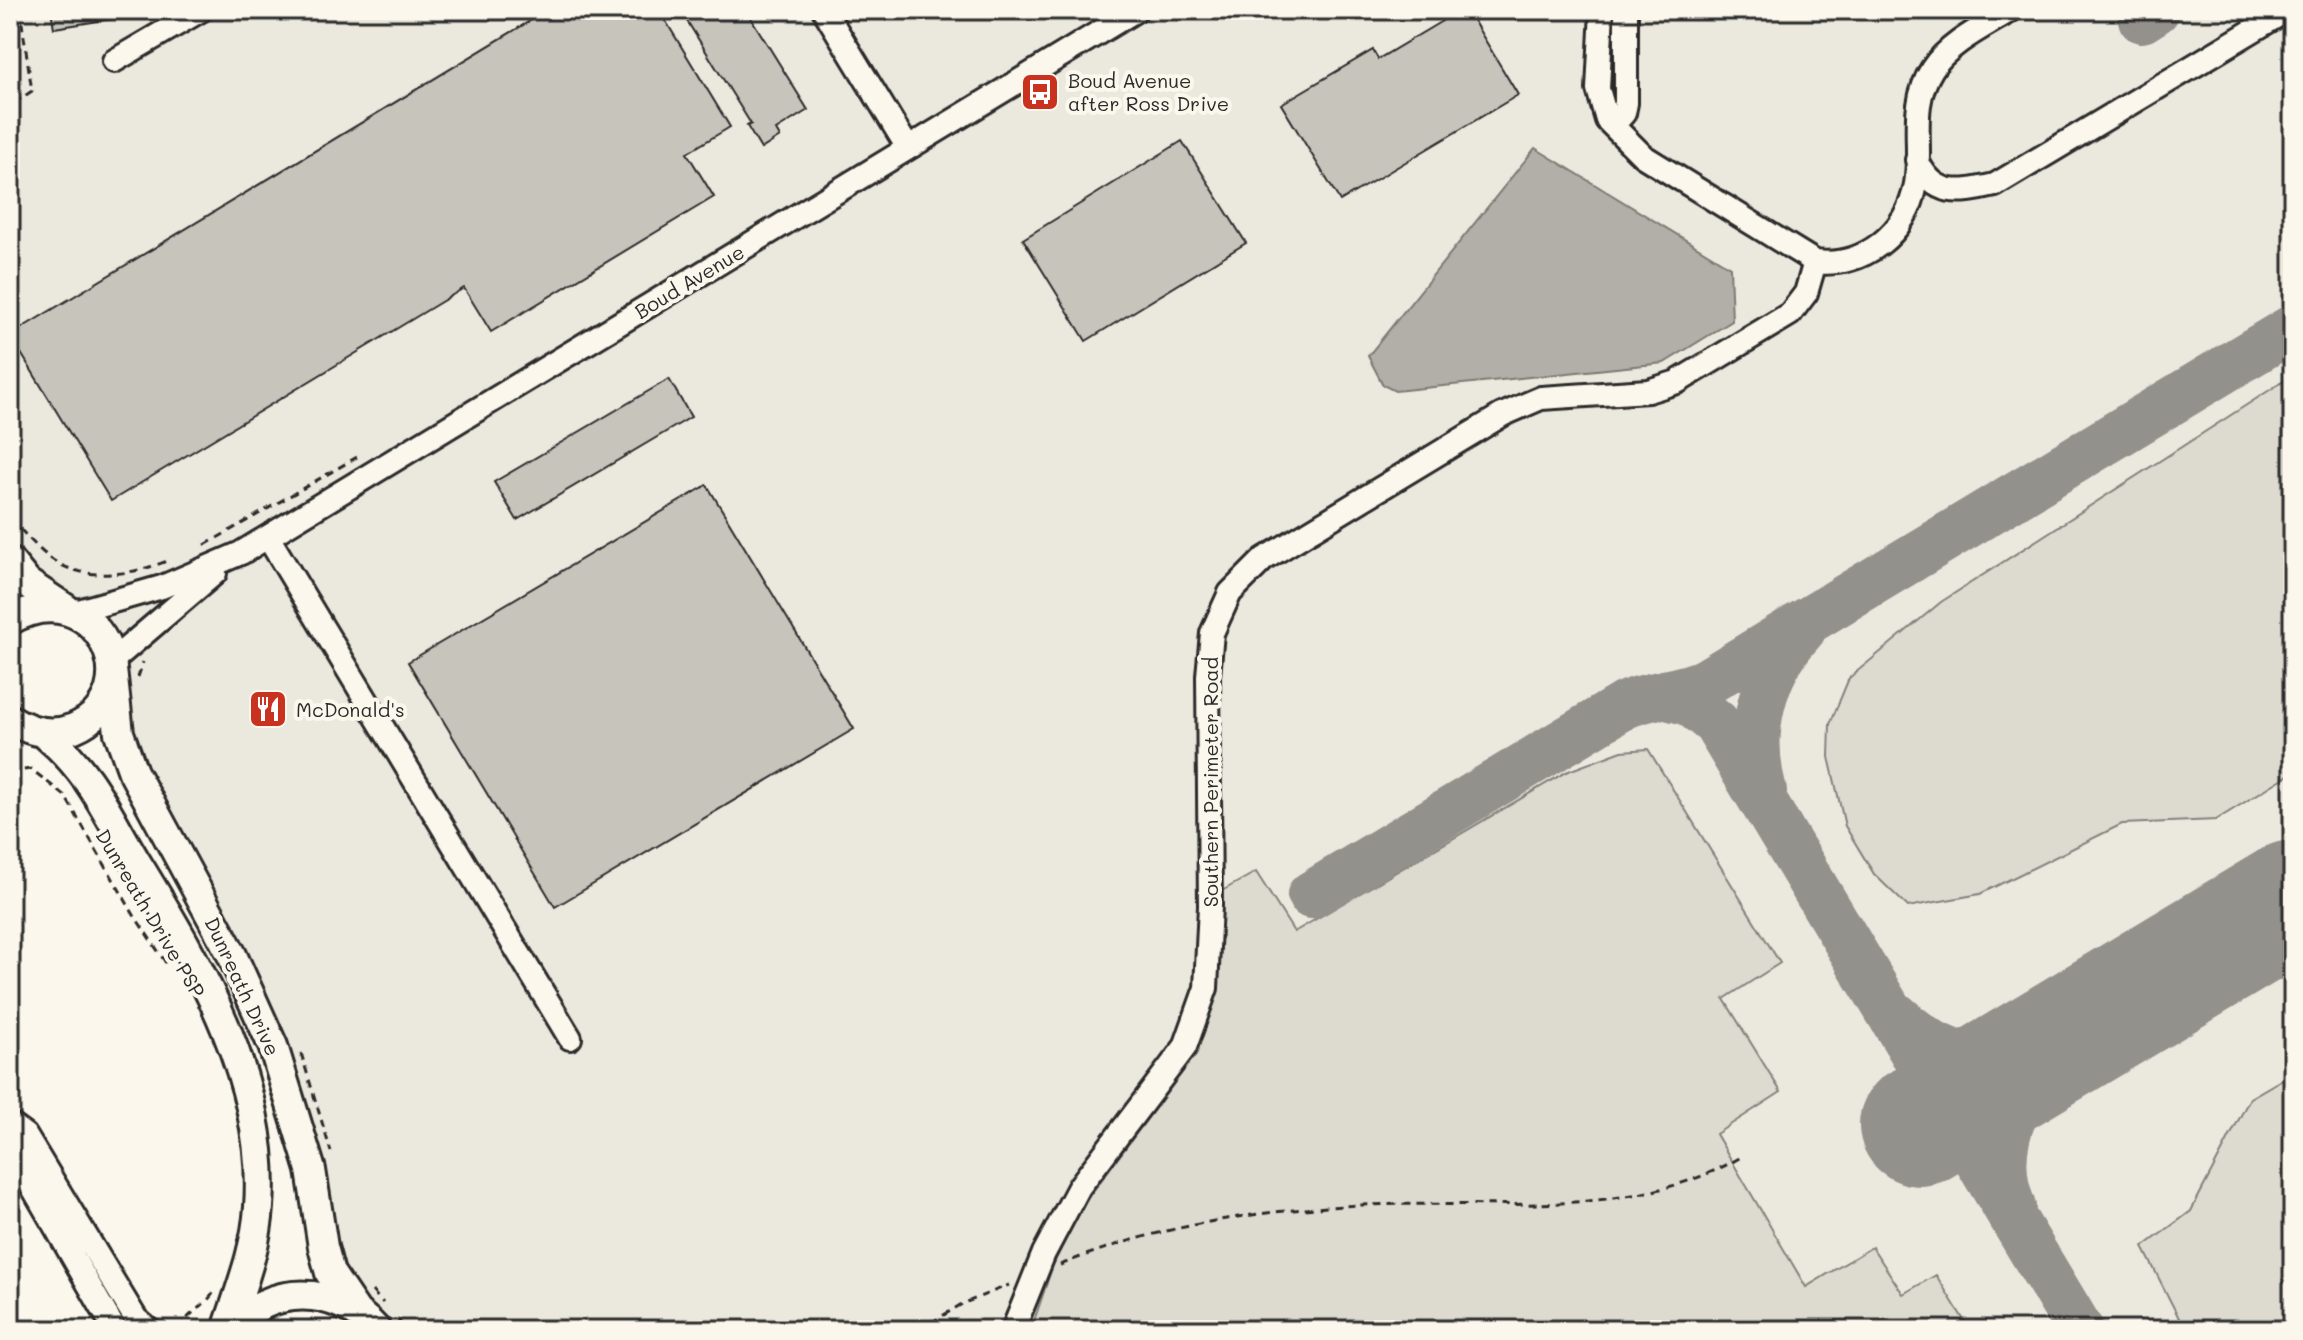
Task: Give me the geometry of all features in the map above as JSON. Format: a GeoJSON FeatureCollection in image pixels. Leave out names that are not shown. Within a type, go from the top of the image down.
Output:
{"type":"FeatureCollection","features":[{"type":"Feature","properties":{"kind":"main road"},"geometry":{"type":"LineString","coordinates":[[10,562],[27,583],[100,632],[112,665],[109,690],[99,709],[84,723],[64,732],[23,730]]}},
{"type":"Feature","properties":{"kind":"main road"},"geometry":{"type":"LineString","coordinates":[[10,620],[26,611],[46,606],[71,611]]}},
{"type":"Feature","properties":{"kind":"main road","name":"Dunreath Drive"},"geometry":{"type":"LineString","coordinates":[[112,665],[119,733],[133,772],[232,955],[273,1046],[311,1170],[330,1273],[355,1310]]}},
{"type":"Feature","properties":{"kind":"main road","name":"Dunreath Drive"},"geometry":{"type":"LineString","coordinates":[[23,730],[92,782],[164,908],[224,1025],[243,1072],[255,1117],[259,1207],[253,1253],[228,1330]]}},
{"type":"Feature","properties":{"kind":"main road"},"geometry":{"type":"LineString","coordinates":[[228,1330],[252,1310],[285,1297],[322,1297],[355,1310],[376,1330]]}},
{"type":"Feature","properties":{"kind":"street"},"geometry":{"type":"LineString","coordinates":[[114,61],[201,10]]}},
{"type":"Feature","properties":{"kind":"street"},"geometry":{"type":"LineString","coordinates":[[824,10],[908,148]]}},
{"type":"Feature","properties":{"kind":"street","name":"Boud Avenue"},"geometry":{"type":"LineString","coordinates":[[71,611],[162,587],[241,553],[908,148],[1105,18],[1136,10]]}},
{"type":"Feature","properties":{"kind":"street"},"geometry":{"type":"LineString","coordinates":[[1602,10],[1598,89],[1604,114],[1643,156],[1815,262],[1845,263],[1878,247],[1908,208],[1916,185],[1916,113],[1933,68],[1952,49],[2011,10]]}},
{"type":"Feature","properties":{"kind":"street"},"geometry":{"type":"LineString","coordinates":[[1614,124],[1624,113],[1626,103],[1626,10]]}},
{"type":"Feature","properties":{"kind":"street"},"geometry":{"type":"LineString","coordinates":[[1917,160],[1924,176],[1937,188],[1956,191],[1995,185],[2287,10]]}},
{"type":"Feature","properties":{"kind":"street","name":"Southern Perimeter Road"},"geometry":{"type":"LineString","coordinates":[[1013,1330],[1035,1275],[1079,1187],[1185,1047],[1206,988],[1210,906],[1208,676],[1212,633],[1230,593],[1264,559],[1502,415],[1541,398],[1648,391],[1677,382],[1790,314],[1806,293],[1815,262]]}},
{"type":"Feature","properties":{"kind":"street"},"geometry":{"type":"LineString","coordinates":[[268,537],[570,1038]]}},
{"type":"Feature","properties":{"kind":"street","name":"Boud Avenue"},"geometry":{"type":"LineString","coordinates":[[112,665],[160,617],[241,553]]}},
{"type":"Feature","properties":{"kind":"street"},"geometry":{"type":"LineString","coordinates":[[10,1124],[25,1135],[136,1319],[149,1330]]}},
{"type":"Feature","properties":{"kind":"street"},"geometry":{"type":"LineString","coordinates":[[10,1148],[115,1330]]}},
{"type":"Feature","properties":{"kind":"path"},"geometry":{"type":"LineString","coordinates":[[14,103],[32,91],[20,10]]}},
{"type":"Feature","properties":{"kind":"path"},"geometry":{"type":"LineString","coordinates":[[201,547],[351,458],[367,456]]}},
{"type":"Feature","properties":{"kind":"path"},"geometry":{"type":"LineString","coordinates":[[10,519],[45,555],[64,568],[75,571],[131,572],[175,558]]}},
{"type":"Feature","properties":{"kind":"path","name":"Dunreath Drive PSP"},"geometry":{"type":"LineString","coordinates":[[10,772],[31,769],[65,796],[134,915],[167,963]]}},
{"type":"Feature","properties":{"kind":"path"},"geometry":{"type":"LineString","coordinates":[[919,1330],[962,1304],[1090,1253],[1182,1226],[1344,1206],[1568,1202],[1652,1193],[1708,1176],[1741,1157]]}},
{"type":"Feature","properties":{"kind":"path"},"geometry":{"type":"LineString","coordinates":[[180,1330],[183,1321],[208,1302],[220,1282]]}},
{"type":"Feature","properties":{"kind":"shaded area"},"geometry":{"type":"Polygon","coordinates":[[[10,10],[2293,10],[2293,1330],[376,1330],[355,1310],[291,1095],[132,771],[112,662],[10,563],[10,10]]]}},
{"type":"Feature","properties":{"kind":"shaded area"},"geometry":{"type":"Polygon","coordinates":[[[1535,148],[1730,267],[1732,321],[1664,363],[1395,391],[1383,385],[1368,356],[1535,148]]]}},
{"type":"Feature","properties":{"kind":"shaded area"},"geometry":{"type":"Polygon","coordinates":[[[2293,375],[2293,772],[2216,820],[2122,824],[1980,894],[1908,907],[1874,874],[1845,826],[1829,757],[1830,724],[1849,678],[1941,602],[2293,375]]]}},
{"type":"Feature","properties":{"kind":"shaded area"},"geometry":{"type":"Polygon","coordinates":[[[1648,749],[1780,963],[1724,999],[1781,1092],[1716,1134],[1806,1287],[1872,1247],[1903,1294],[1936,1275],[1970,1330],[1031,1330],[1053,1265],[1085,1202],[1192,1059],[1215,992],[1220,892],[1256,872],[1294,932],[1566,772],[1622,751],[1648,749]]]}},
{"type":"Feature","properties":{"kind":"shaded area"},"geometry":{"type":"Polygon","coordinates":[[[2293,1073],[2293,1330],[2185,1330],[2143,1247],[2191,1211],[2250,1098],[2293,1073]]]}},
{"type":"Feature","properties":{"kind":"building"},"geometry":{"type":"Polygon","coordinates":[[[51,10],[169,10],[54,28],[51,10]]]}},
{"type":"Feature","properties":{"kind":"building"},"geometry":{"type":"Polygon","coordinates":[[[548,10],[659,10],[730,127],[687,153],[714,197],[491,332],[464,288],[111,501],[10,335],[548,10]]]}},
{"type":"Feature","properties":{"kind":"building"},"geometry":{"type":"Polygon","coordinates":[[[694,10],[746,10],[808,110],[776,130],[780,137],[761,149],[747,126],[751,124],[684,16],[694,10]]]}},
{"type":"Feature","properties":{"kind":"building"},"geometry":{"type":"Polygon","coordinates":[[[1435,10],[1467,10],[1518,95],[1340,201],[1281,104],[1373,50],[1378,59],[1442,21],[1435,10]]]}},
{"type":"Feature","properties":{"kind":"building"},"geometry":{"type":"Polygon","coordinates":[[[1182,141],[1246,243],[1086,341],[1023,239],[1182,141]]]}},
{"type":"Feature","properties":{"kind":"building"},"geometry":{"type":"Polygon","coordinates":[[[669,379],[691,417],[517,520],[494,482],[669,379]]]}},
{"type":"Feature","properties":{"kind":"building"},"geometry":{"type":"Polygon","coordinates":[[[707,485],[854,729],[555,907],[408,662],[707,485]]]}},
{"type":"Feature","properties":{"kind":"taxiway"},"geometry":{"type":"LineString","coordinates":[[2142,19],[2156,10]]}},
{"type":"Feature","properties":{"kind":"taxiway"},"geometry":{"type":"LineString","coordinates":[[1311,895],[1625,705],[1708,681],[2293,328]]}},
{"type":"Feature","properties":{"kind":"taxiway"},"geometry":{"type":"LineString","coordinates":[[1763,791],[1757,747],[1761,705],[1776,665],[1802,630]]}},
{"type":"Feature","properties":{"kind":"taxiway"},"geometry":{"type":"LineString","coordinates":[[1663,695],[1690,702],[1716,723],[2080,1330]]}},
{"type":"Feature","properties":{"kind":"taxiway"},"geometry":{"type":"LineString","coordinates":[[1897,1017],[1938,1047],[1958,1055],[1978,1058],[2020,1054],[2067,1037]]}},
{"type":"Feature","properties":{"kind":"taxiway"},"geometry":{"type":"LineString","coordinates":[[2012,1207],[2003,1158],[2014,1114],[2037,1074],[2068,1036]]}},
{"type":"Feature","properties":{"kind":"runway"},"geometry":{"type":"LineString","coordinates":[[1920,1125],[2293,901]]}},
{"type":"Feature","properties":{"kind":"place","name":"Boud Avenue after Ross Drive"},"geometry":{"type":"Point","coordinates":[1040,92]}},
{"type":"Feature","properties":{"kind":"place","name":"McDonald's"},"geometry":{"type":"Point","coordinates":[268,709]}}]}
